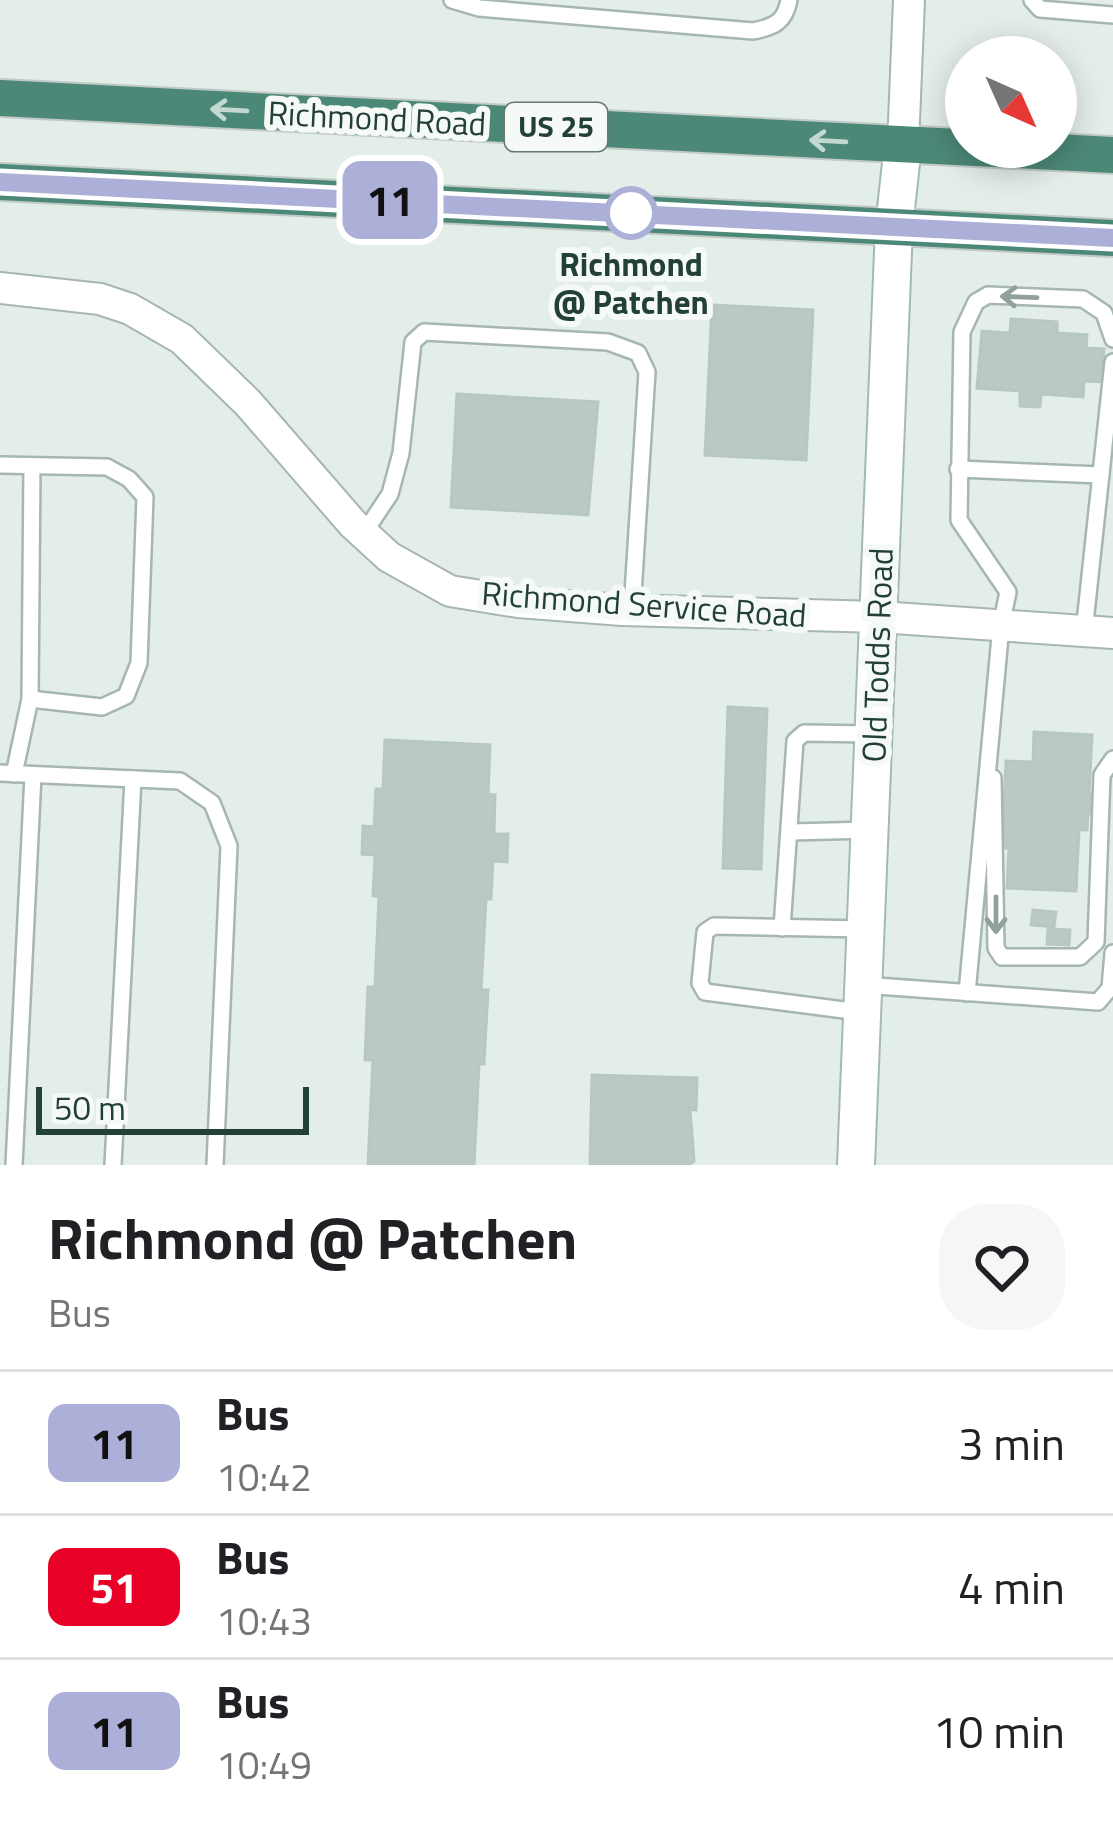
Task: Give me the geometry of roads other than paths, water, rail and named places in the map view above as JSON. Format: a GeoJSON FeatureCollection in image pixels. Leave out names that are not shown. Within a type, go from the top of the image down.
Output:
{"type":"FeatureCollection","features":[{"type":"Feature","properties":{"kind":"highway","name":"Richmond Road"},"geometry":{"type":"LineString","coordinates":[[0,98],[1113,155]]}},
{"type":"Feature","properties":{"kind":"highway"},"geometry":{"type":"LineString","coordinates":[[0,182],[1113,238]]}},
{"type":"Feature","properties":{"kind":"main road","name":"Old Todds Road"},"geometry":{"type":"LineString","coordinates":[[856,1165],[894,227],[903,145]]}},
{"type":"Feature","properties":{"kind":"street"},"geometry":{"type":"LineString","coordinates":[[903,145],[908,0]]}},
{"type":"Feature","properties":{"kind":"street","name":"Richmond Service Road"},"geometry":{"type":"LineString","coordinates":[[0,288],[100,299],[130,309],[182,339],[248,403],[389,557],[451,591],[518,602],[632,610],[879,617],[1099,632]]}},
{"type":"Feature","properties":{"kind":"lane"},"geometry":{"type":"LineString","coordinates":[[452,0],[753,31],[772,28],[787,15],[789,0]]}},
{"type":"Feature","properties":{"kind":"lane"},"geometry":{"type":"LineString","coordinates":[[1032,0],[1040,9],[1113,15]]}},
{"type":"Feature","properties":{"kind":"lane"},"geometry":{"type":"LineString","coordinates":[[968,993],[1008,592],[959,520],[962,332],[976,302],[988,296],[1083,299],[1104,313],[1113,339]]}},
{"type":"Feature","properties":{"kind":"lane"},"geometry":{"type":"LineString","coordinates":[[364,533],[390,494],[400,453],[413,342],[424,332],[608,342],[638,353],[647,371],[632,610]]}},
{"type":"Feature","properties":{"kind":"lane"},"geometry":{"type":"LineString","coordinates":[[1099,632],[1101,475],[1113,362]]}},
{"type":"Feature","properties":{"kind":"lane"},"geometry":{"type":"LineString","coordinates":[[0,465],[107,467],[129,479],[146,497],[139,664],[126,696],[102,706],[30,699]]}},
{"type":"Feature","properties":{"kind":"lane"},"geometry":{"type":"LineString","coordinates":[[32,466],[30,699],[7,774],[180,781],[212,803],[229,846],[215,1165]]}},
{"type":"Feature","properties":{"kind":"lane"},"geometry":{"type":"LineString","coordinates":[[958,469],[1101,475]]}},
{"type":"Feature","properties":{"kind":"lane"},"geometry":{"type":"LineString","coordinates":[[782,928],[795,741],[804,733],[874,734]]}},
{"type":"Feature","properties":{"kind":"lane"},"geometry":{"type":"LineString","coordinates":[[989,757],[996,794],[996,948],[1002,957],[1080,957],[1096,942],[1102,776],[1113,759]]}},
{"type":"Feature","properties":{"kind":"lane"},"geometry":{"type":"LineString","coordinates":[[14,1165],[33,775]]}},
{"type":"Feature","properties":{"kind":"lane"},"geometry":{"type":"LineString","coordinates":[[113,1165],[134,779]]}},
{"type":"Feature","properties":{"kind":"lane"},"geometry":{"type":"LineString","coordinates":[[791,832],[870,830]]}},
{"type":"Feature","properties":{"kind":"lane"},"geometry":{"type":"LineString","coordinates":[[866,929],[714,926],[705,932],[700,983],[705,992],[863,998],[968,993],[1098,1003],[1110,988],[1113,953]]}},
{"type":"Feature","properties":{"kind":"place","name":"Richmond @ Patchen"},"geometry":{"type":"Point","coordinates":[631,213]}}]}
